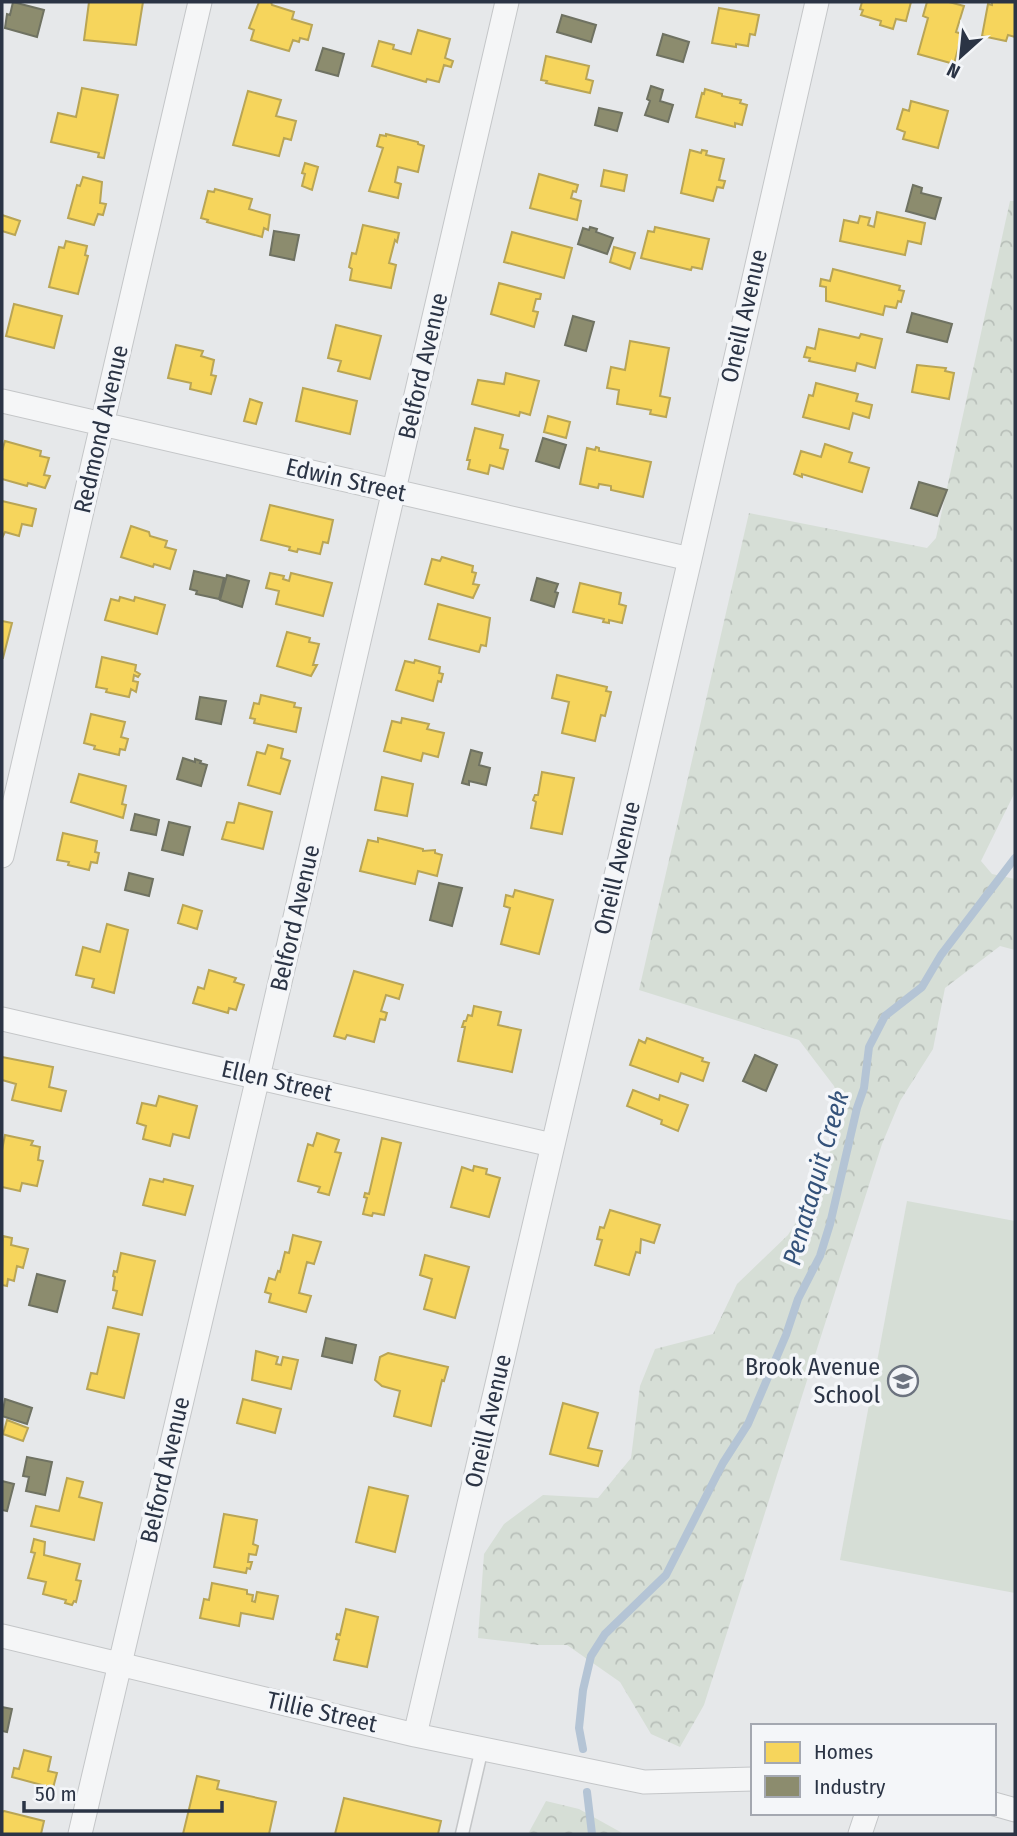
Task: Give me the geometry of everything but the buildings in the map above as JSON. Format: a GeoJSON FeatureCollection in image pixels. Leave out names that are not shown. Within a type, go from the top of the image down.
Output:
{"type":"FeatureCollection","features":[{"type":"Feature","properties":{"kind":"street","name":"Redmond Avenue"},"geometry":{"type":"LineString","coordinates":[[2,856],[200,2]]}},
{"type":"Feature","properties":{"kind":"street","name":"Belford Avenue"},"geometry":{"type":"LineString","coordinates":[[80,1834],[507,2]]}},
{"type":"Feature","properties":{"kind":"street","name":"Oneill Avenue"},"geometry":{"type":"LineString","coordinates":[[415,1735],[690,559],[817,2]]}},
{"type":"Feature","properties":{"kind":"street","name":"Edwin Street"},"geometry":{"type":"LineString","coordinates":[[2,401],[690,559]]}},
{"type":"Feature","properties":{"kind":"street","name":"Ellen Street"},"geometry":{"type":"LineString","coordinates":[[2,1018],[552,1145]]}},
{"type":"Feature","properties":{"kind":"street","name":"Tillie Street"},"geometry":{"type":"LineString","coordinates":[[2,1636],[415,1735],[644,1782],[751,1779]]}},
{"type":"Feature","properties":{"kind":"street"},"geometry":{"type":"LineString","coordinates":[[996,1805],[1015,1810]]}},
{"type":"Feature","properties":{"kind":"street"},"geometry":{"type":"LineString","coordinates":[[860,1834],[866,1815]]}},
{"type":"Feature","properties":{"kind":"lane"},"geometry":{"type":"LineString","coordinates":[[462,1834],[482,1748]]}},
{"type":"Feature","properties":{"kind":"green space"},"geometry":{"type":"Polygon","coordinates":[[[1010,201],[1015,201],[1015,792],[981,861],[992,874],[1015,879],[1015,950],[1000,946],[945,988],[933,1049],[900,1101],[882,1144],[704,1705],[680,1747],[651,1734],[620,1682],[567,1645],[538,1645],[478,1638],[484,1554],[504,1524],[543,1495],[598,1498],[631,1458],[640,1386],[655,1349],[713,1334],[737,1284],[788,1235],[813,1195],[844,1117],[834,1086],[799,1040],[639,990],[749,513],[927,548],[936,538],[1010,201]]]}},
{"type":"Feature","properties":{"kind":"green space"},"geometry":{"type":"Polygon","coordinates":[[[907,1201],[1015,1221],[1015,1593],[840,1560],[907,1201]]]}},
{"type":"Feature","properties":{"kind":"green space"},"geometry":{"type":"Polygon","coordinates":[[[546,1801],[579,1809],[624,1834],[528,1834],[546,1801]]]}},
{"type":"Feature","properties":{"kind":"waterway","name":"Penataquit Creek"},"geometry":{"type":"LineString","coordinates":[[583,1749],[579,1728],[583,1690],[591,1656],[605,1634],[666,1575],[723,1463],[748,1424],[786,1335],[798,1299],[820,1256],[864,1088],[869,1047],[885,1016],[922,987],[941,955],[1015,858]]}},
{"type":"Feature","properties":{"kind":"waterway","name":"Penataquit Creek"},"geometry":{"type":"LineString","coordinates":[[587,1792],[592,1834]]}},
{"type":"Feature","properties":{"kind":"place","name":"Brook Avenue School"},"geometry":{"type":"Point","coordinates":[903,1381]}}]}
